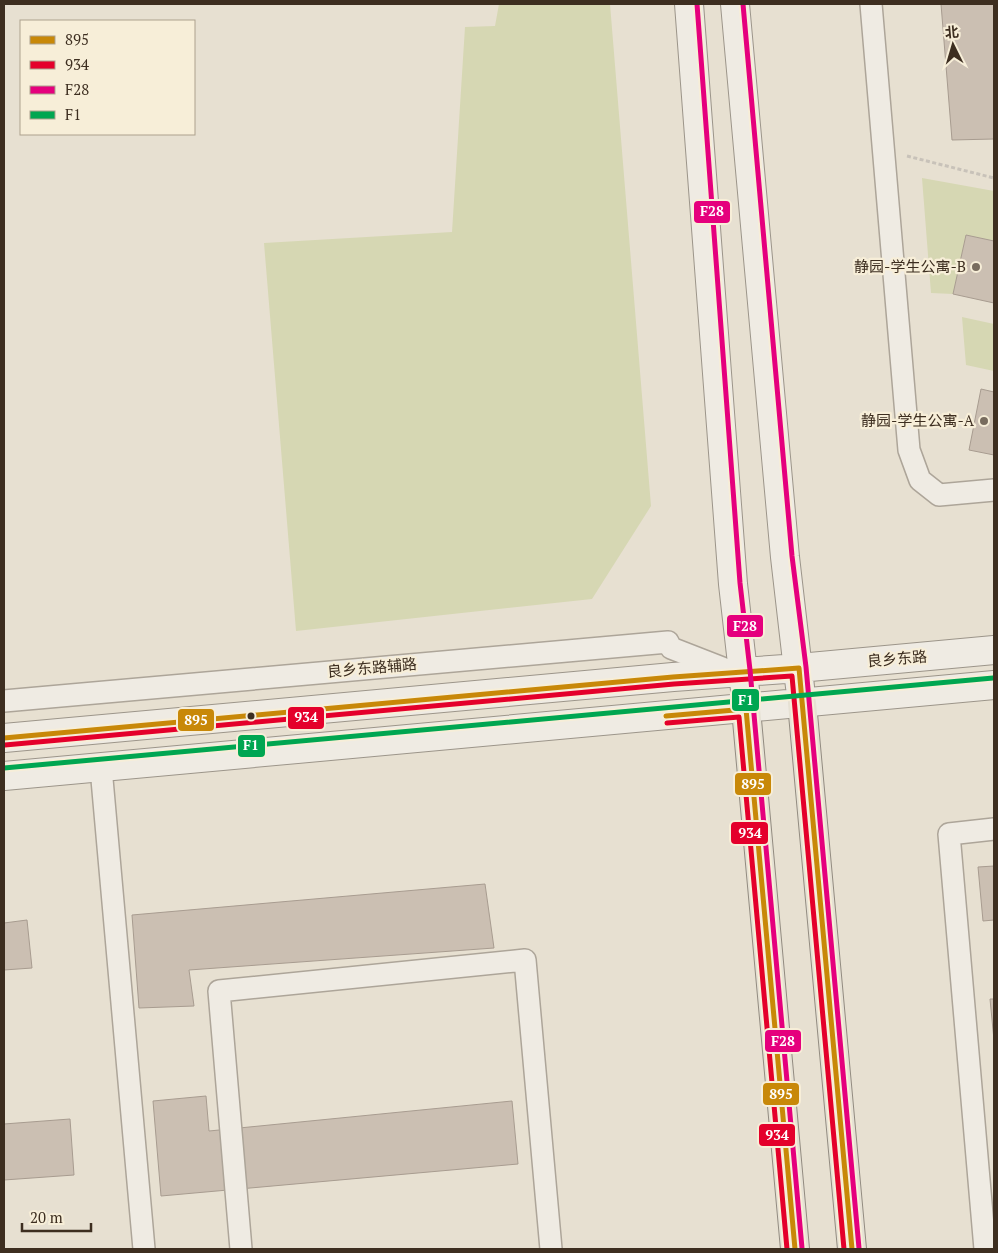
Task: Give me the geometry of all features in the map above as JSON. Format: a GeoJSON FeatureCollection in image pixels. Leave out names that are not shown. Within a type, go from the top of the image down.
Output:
{"type":"FeatureCollection","features":[{"type":"Feature","properties":{"kind":"main road"},"geometry":{"type":"LineString","coordinates":[[689,4],[738,672],[746,709],[795,1249]]}},
{"type":"Feature","properties":{"kind":"main road"},"geometry":{"type":"LineString","coordinates":[[735,4],[785,557],[799,668],[852,1249]]}},
{"type":"Feature","properties":{"kind":"main road","name":"良乡东路"},"geometry":{"type":"LineString","coordinates":[[738,672],[994,650]]}},
{"type":"Feature","properties":{"kind":"main road"},"geometry":{"type":"LineString","coordinates":[[4,738],[738,672]]}},
{"type":"Feature","properties":{"kind":"main road"},"geometry":{"type":"LineString","coordinates":[[4,776],[994,686]]}},
{"type":"Feature","properties":{"kind":"street"},"geometry":{"type":"LineString","coordinates":[[871,4],[910,450],[920,480],[939,495],[994,490]]}},
{"type":"Feature","properties":{"kind":"street","name":"良乡东路辅路"},"geometry":{"type":"LineString","coordinates":[[4,701],[668,642],[671,648],[738,672]]}},
{"type":"Feature","properties":{"kind":"street"},"geometry":{"type":"LineString","coordinates":[[101,768],[144,1249]]}},
{"type":"Feature","properties":{"kind":"street"},"geometry":{"type":"LineString","coordinates":[[985,1249],[949,834],[994,829]]}},
{"type":"Feature","properties":{"kind":"street"},"geometry":{"type":"LineString","coordinates":[[241,1249],[219,991],[525,960],[551,1249]]}},
{"type":"Feature","properties":{"kind":"path"},"geometry":{"type":"LineString","coordinates":[[884,150],[994,178]]}},
{"type":"Feature","properties":{"kind":"green space"},"geometry":{"type":"Polygon","coordinates":[[[499,4],[610,4],[651,506],[592,599],[296,631],[264,243],[452,232],[465,27],[495,26],[499,4]]]}},
{"type":"Feature","properties":{"kind":"green space"},"geometry":{"type":"Polygon","coordinates":[[[922,178],[994,191],[994,241],[966,235],[953,294],[931,293],[922,178]]]}},
{"type":"Feature","properties":{"kind":"green space"},"geometry":{"type":"Polygon","coordinates":[[[962,317],[994,324],[994,371],[966,365],[962,317]]]}},
{"type":"Feature","properties":{"kind":"building"},"geometry":{"type":"Polygon","coordinates":[[[941,4],[994,4],[994,139],[952,140],[941,4]]]}},
{"type":"Feature","properties":{"kind":"building","name":"静园-学生公寓-B"},"geometry":{"type":"Polygon","coordinates":[[[966,235],[994,241],[994,303],[953,294],[966,235]]]}},
{"type":"Feature","properties":{"kind":"building","name":"静园-学生公寓-A"},"geometry":{"type":"Polygon","coordinates":[[[981,389],[994,392],[994,455],[969,450],[981,389]]]}},
{"type":"Feature","properties":{"kind":"building"},"geometry":{"type":"Polygon","coordinates":[[[994,866],[994,920],[983,921],[978,867],[994,866]]]}},
{"type":"Feature","properties":{"kind":"building"},"geometry":{"type":"Polygon","coordinates":[[[485,884],[494,948],[189,970],[194,1006],[139,1008],[132,915],[485,884]]]}},
{"type":"Feature","properties":{"kind":"building"},"geometry":{"type":"Polygon","coordinates":[[[27,920],[32,968],[4,970],[4,923],[27,920]]]}},
{"type":"Feature","properties":{"kind":"building"},"geometry":{"type":"Polygon","coordinates":[[[990,999],[994,999],[994,1040],[990,999]]]}},
{"type":"Feature","properties":{"kind":"building"},"geometry":{"type":"Polygon","coordinates":[[[206,1096],[209,1131],[512,1101],[518,1164],[161,1196],[153,1101],[206,1096]]]}},
{"type":"Feature","properties":{"kind":"building"},"geometry":{"type":"Polygon","coordinates":[[[70,1119],[74,1175],[4,1180],[4,1124],[70,1119]]]}},
{"type":"Feature","properties":{"kind":"transit line","name":"F28"},"geometry":{"type":"LineString","coordinates":[[697,4],[740,583],[750,670],[802,1248]]}},
{"type":"Feature","properties":{"kind":"transit line","name":"F28"},"geometry":{"type":"LineString","coordinates":[[743,4],[792,556],[806,667],[859,1248]]}},
{"type":"Feature","properties":{"kind":"transit line","name":"895"},"geometry":{"type":"LineString","coordinates":[[4,738],[673,677],[799,668],[852,1249]]}},
{"type":"Feature","properties":{"kind":"transit line","name":"934"},"geometry":{"type":"LineString","coordinates":[[5,745],[674,684],[792,676],[844,1249]]}},
{"type":"Feature","properties":{"kind":"transit line","name":"F1"},"geometry":{"type":"LineString","coordinates":[[4,768],[993,678]]}},
{"type":"Feature","properties":{"kind":"transit line","name":"895"},"geometry":{"type":"LineString","coordinates":[[666,716],[746,709],[795,1249]]}},
{"type":"Feature","properties":{"kind":"transit line","name":"934"},"geometry":{"type":"LineString","coordinates":[[667,723],[739,717],[787,1249]]}},
{"type":"Feature","properties":{"kind":"place","name":"静园-学生公寓-B"},"geometry":{"type":"Point","coordinates":[976,267]}},
{"type":"Feature","properties":{"kind":"place","name":"静园-学生公寓-A"},"geometry":{"type":"Point","coordinates":[984,421]}}]}
